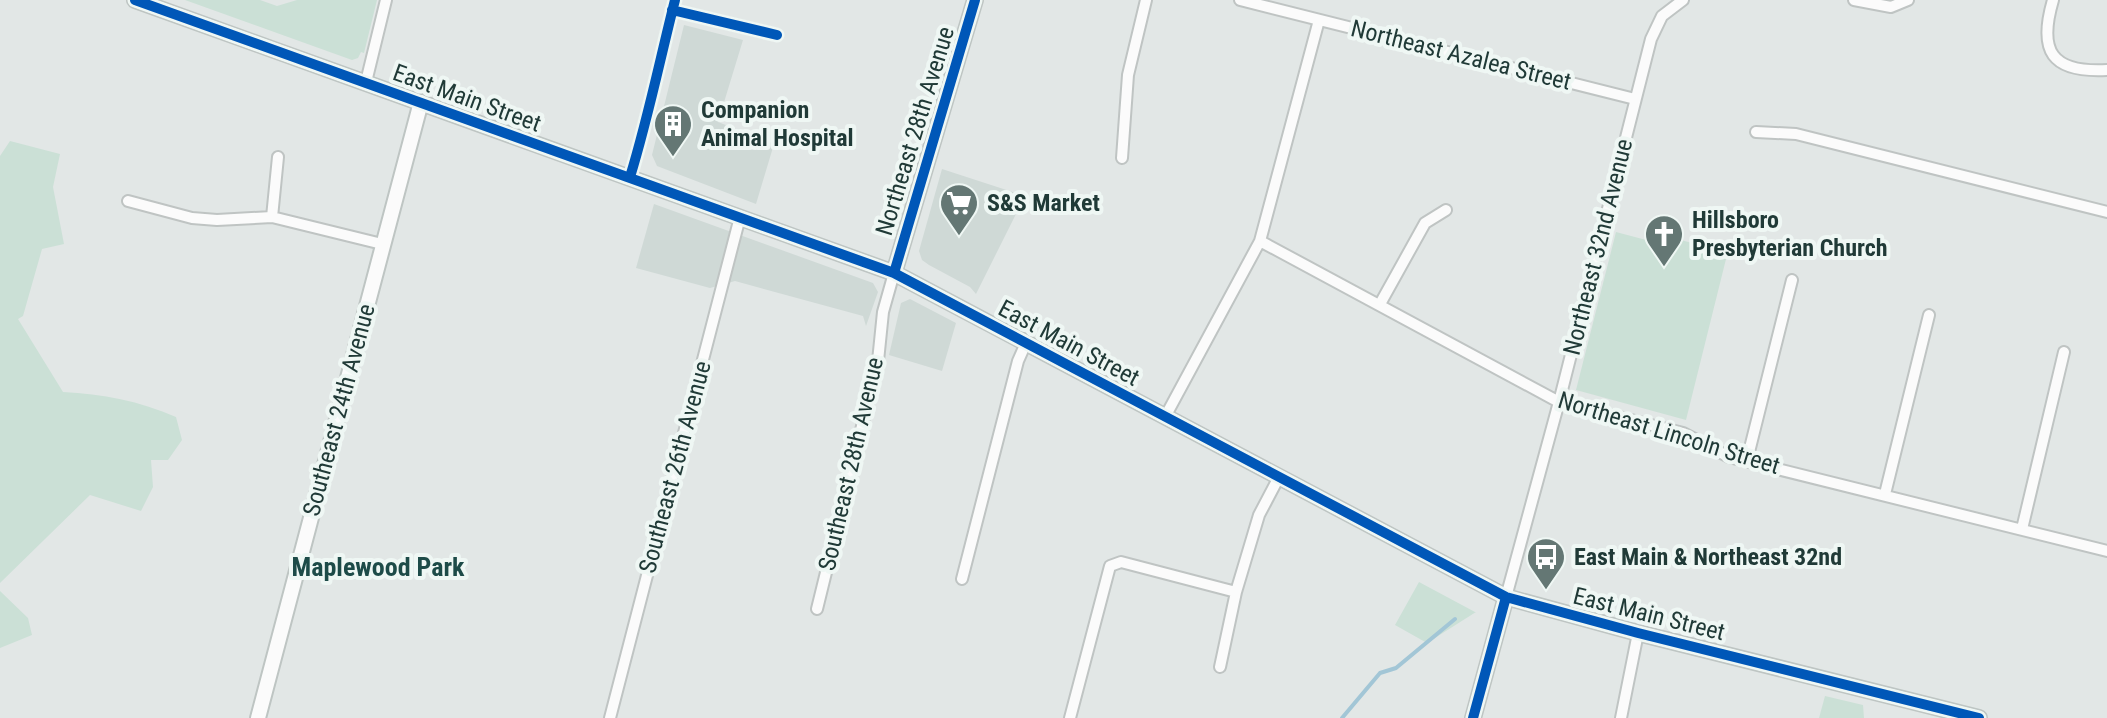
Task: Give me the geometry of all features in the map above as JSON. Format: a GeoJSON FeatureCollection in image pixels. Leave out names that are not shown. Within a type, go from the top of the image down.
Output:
{"type":"FeatureCollection","features":[{"type":"Feature","properties":{"kind":"main road","name":"East Main Street"},"geometry":{"type":"LineString","coordinates":[[135,0],[894,273],[1506,597],[1979,718]]}},
{"type":"Feature","properties":{"kind":"main road","name":"Northeast 28th Avenue"},"geometry":{"type":"LineString","coordinates":[[894,273],[975,0]]}},
{"type":"Feature","properties":{"kind":"main road","name":"Southeast 24th Avenue"},"geometry":{"type":"LineString","coordinates":[[258,718],[421,102]]}},
{"type":"Feature","properties":{"kind":"main road"},"geometry":{"type":"LineString","coordinates":[[1473,718],[1506,597]]}},
{"type":"Feature","properties":{"kind":"street"},"geometry":{"type":"LineString","coordinates":[[366,82],[386,0]]}},
{"type":"Feature","properties":{"kind":"street"},"geometry":{"type":"LineString","coordinates":[[1122,158],[1128,75],[1146,0]]}},
{"type":"Feature","properties":{"kind":"street","name":"Northeast Azalea Street"},"geometry":{"type":"LineString","coordinates":[[1240,0],[1635,99]]}},
{"type":"Feature","properties":{"kind":"street","name":"Northeast 32nd Avenue"},"geometry":{"type":"LineString","coordinates":[[1506,597],[1656,26],[1662,16],[1683,0]]}},
{"type":"Feature","properties":{"kind":"street"},"geometry":{"type":"LineString","coordinates":[[1854,0],[1891,7],[1908,0]]}},
{"type":"Feature","properties":{"kind":"street"},"geometry":{"type":"LineString","coordinates":[[2053,0],[2045,34],[2049,49],[2067,65],[2089,71],[2107,70]]}},
{"type":"Feature","properties":{"kind":"street"},"geometry":{"type":"LineString","coordinates":[[630,177],[657,84],[674,5],[777,35]]}},
{"type":"Feature","properties":{"kind":"street"},"geometry":{"type":"LineString","coordinates":[[1165,417],[1260,241],[1319,20]]}},
{"type":"Feature","properties":{"kind":"street"},"geometry":{"type":"LineString","coordinates":[[1756,132],[1796,134],[2107,212]]}},
{"type":"Feature","properties":{"kind":"street"},"geometry":{"type":"LineString","coordinates":[[272,217],[278,157]]}},
{"type":"Feature","properties":{"kind":"street"},"geometry":{"type":"LineString","coordinates":[[128,201],[192,218],[272,217],[382,244]]}},
{"type":"Feature","properties":{"kind":"street"},"geometry":{"type":"LineString","coordinates":[[1380,304],[1425,223],[1446,210]]}},
{"type":"Feature","properties":{"kind":"street","name":"Southeast 26th Avenue"},"geometry":{"type":"LineString","coordinates":[[610,718],[740,217]]}},
{"type":"Feature","properties":{"kind":"street","name":"Northeast Lincoln Street"},"geometry":{"type":"LineString","coordinates":[[1260,241],[1559,402],[1683,433],[1729,457],[2107,551]]}},
{"type":"Feature","properties":{"kind":"street","name":"Southeast 28th Avenue"},"geometry":{"type":"LineString","coordinates":[[817,609],[878,361],[880,327],[894,273]]}},
{"type":"Feature","properties":{"kind":"street"},"geometry":{"type":"LineString","coordinates":[[1747,460],[1792,280]]}},
{"type":"Feature","properties":{"kind":"street"},"geometry":{"type":"LineString","coordinates":[[1885,494],[1929,315]]}},
{"type":"Feature","properties":{"kind":"street"},"geometry":{"type":"LineString","coordinates":[[962,579],[1018,361],[1026,343]]}},
{"type":"Feature","properties":{"kind":"street"},"geometry":{"type":"LineString","coordinates":[[2022,529],[2064,352]]}},
{"type":"Feature","properties":{"kind":"street"},"geometry":{"type":"LineString","coordinates":[[1220,667],[1236,592],[1259,515],[1279,477]]}},
{"type":"Feature","properties":{"kind":"street"},"geometry":{"type":"LineString","coordinates":[[1070,718],[1110,566],[1121,562],[1236,592]]}},
{"type":"Feature","properties":{"kind":"street"},"geometry":{"type":"LineString","coordinates":[[1621,718],[1638,633]]}},
{"type":"Feature","properties":{"kind":"shaded area"},"geometry":{"type":"Polygon","coordinates":[[[684,25],[743,40],[718,122],[774,144],[756,204],[657,166],[652,155],[684,25]]]}},
{"type":"Feature","properties":{"kind":"shaded area"},"geometry":{"type":"Polygon","coordinates":[[[942,169],[1025,196],[976,294],[970,287],[922,260],[919,251],[942,169]]]}},
{"type":"Feature","properties":{"kind":"shaded area"},"geometry":{"type":"Polygon","coordinates":[[[654,204],[873,283],[878,292],[866,326],[863,316],[735,281],[710,288],[636,268],[654,204]]]}},
{"type":"Feature","properties":{"kind":"shaded area"},"geometry":{"type":"Polygon","coordinates":[[[910,299],[956,323],[942,371],[889,355],[901,303],[910,299]]]}},
{"type":"Feature","properties":{"kind":"green space"},"geometry":{"type":"Polygon","coordinates":[[[185,0],[260,0],[277,6],[297,0],[377,0],[364,53],[352,60],[185,0]]]}},
{"type":"Feature","properties":{"kind":"green space"},"geometry":{"type":"Polygon","coordinates":[[[10,141],[60,154],[53,187],[64,244],[42,249],[23,316],[18,319],[63,392],[121,399],[162,411],[176,417],[182,440],[168,460],[151,460],[153,487],[141,511],[90,495],[0,583],[0,156],[10,141]]]}},
{"type":"Feature","properties":{"kind":"green space"},"geometry":{"type":"Polygon","coordinates":[[[1616,232],[1650,241],[1653,233],[1716,249],[1721,257],[1727,255],[1686,420],[1576,390],[1616,232]]]}},
{"type":"Feature","properties":{"kind":"green space"},"geometry":{"type":"Polygon","coordinates":[[[1419,582],[1476,612],[1427,643],[1395,625],[1419,582]]]}},
{"type":"Feature","properties":{"kind":"green space"},"geometry":{"type":"Polygon","coordinates":[[[0,591],[28,618],[32,635],[0,648],[0,591]]]}},
{"type":"Feature","properties":{"kind":"green space"},"geometry":{"type":"Polygon","coordinates":[[[1825,696],[1863,705],[1864,718],[1819,718],[1825,696]]]}},
{"type":"Feature","properties":{"kind":"waterway"},"geometry":{"type":"LineString","coordinates":[[1342,718],[1380,673],[1396,668],[1455,619]]}},
{"type":"Feature","properties":{"kind":"cycle path"},"geometry":{"type":"LineString","coordinates":[[135,0],[894,273],[1506,597],[1979,718]]}},
{"type":"Feature","properties":{"kind":"cycle path"},"geometry":{"type":"LineString","coordinates":[[630,177],[675,0]]}},
{"type":"Feature","properties":{"kind":"cycle path"},"geometry":{"type":"LineString","coordinates":[[894,273],[975,0]]}},
{"type":"Feature","properties":{"kind":"cycle path"},"geometry":{"type":"LineString","coordinates":[[672,10],[777,35]]}},
{"type":"Feature","properties":{"kind":"cycle path"},"geometry":{"type":"LineString","coordinates":[[1473,718],[1506,597]]}},
{"type":"Feature","properties":{"kind":"place","name":"Companion Animal Hospital"},"geometry":{"type":"Point","coordinates":[673,158]}},
{"type":"Feature","properties":{"kind":"place","name":"S&S Market"},"geometry":{"type":"Point","coordinates":[959,237]}},
{"type":"Feature","properties":{"kind":"place","name":"Hillsboro Presbyterian Church"},"geometry":{"type":"Point","coordinates":[1664,268]}},
{"type":"Feature","properties":{"kind":"place","name":"East Main & Northeast 32nd"},"geometry":{"type":"Point","coordinates":[1546,591]}},
{"type":"Feature","properties":{"kind":"district","name":"Maplewood Park"},"geometry":{"type":"Point","coordinates":[378,567]}}]}
